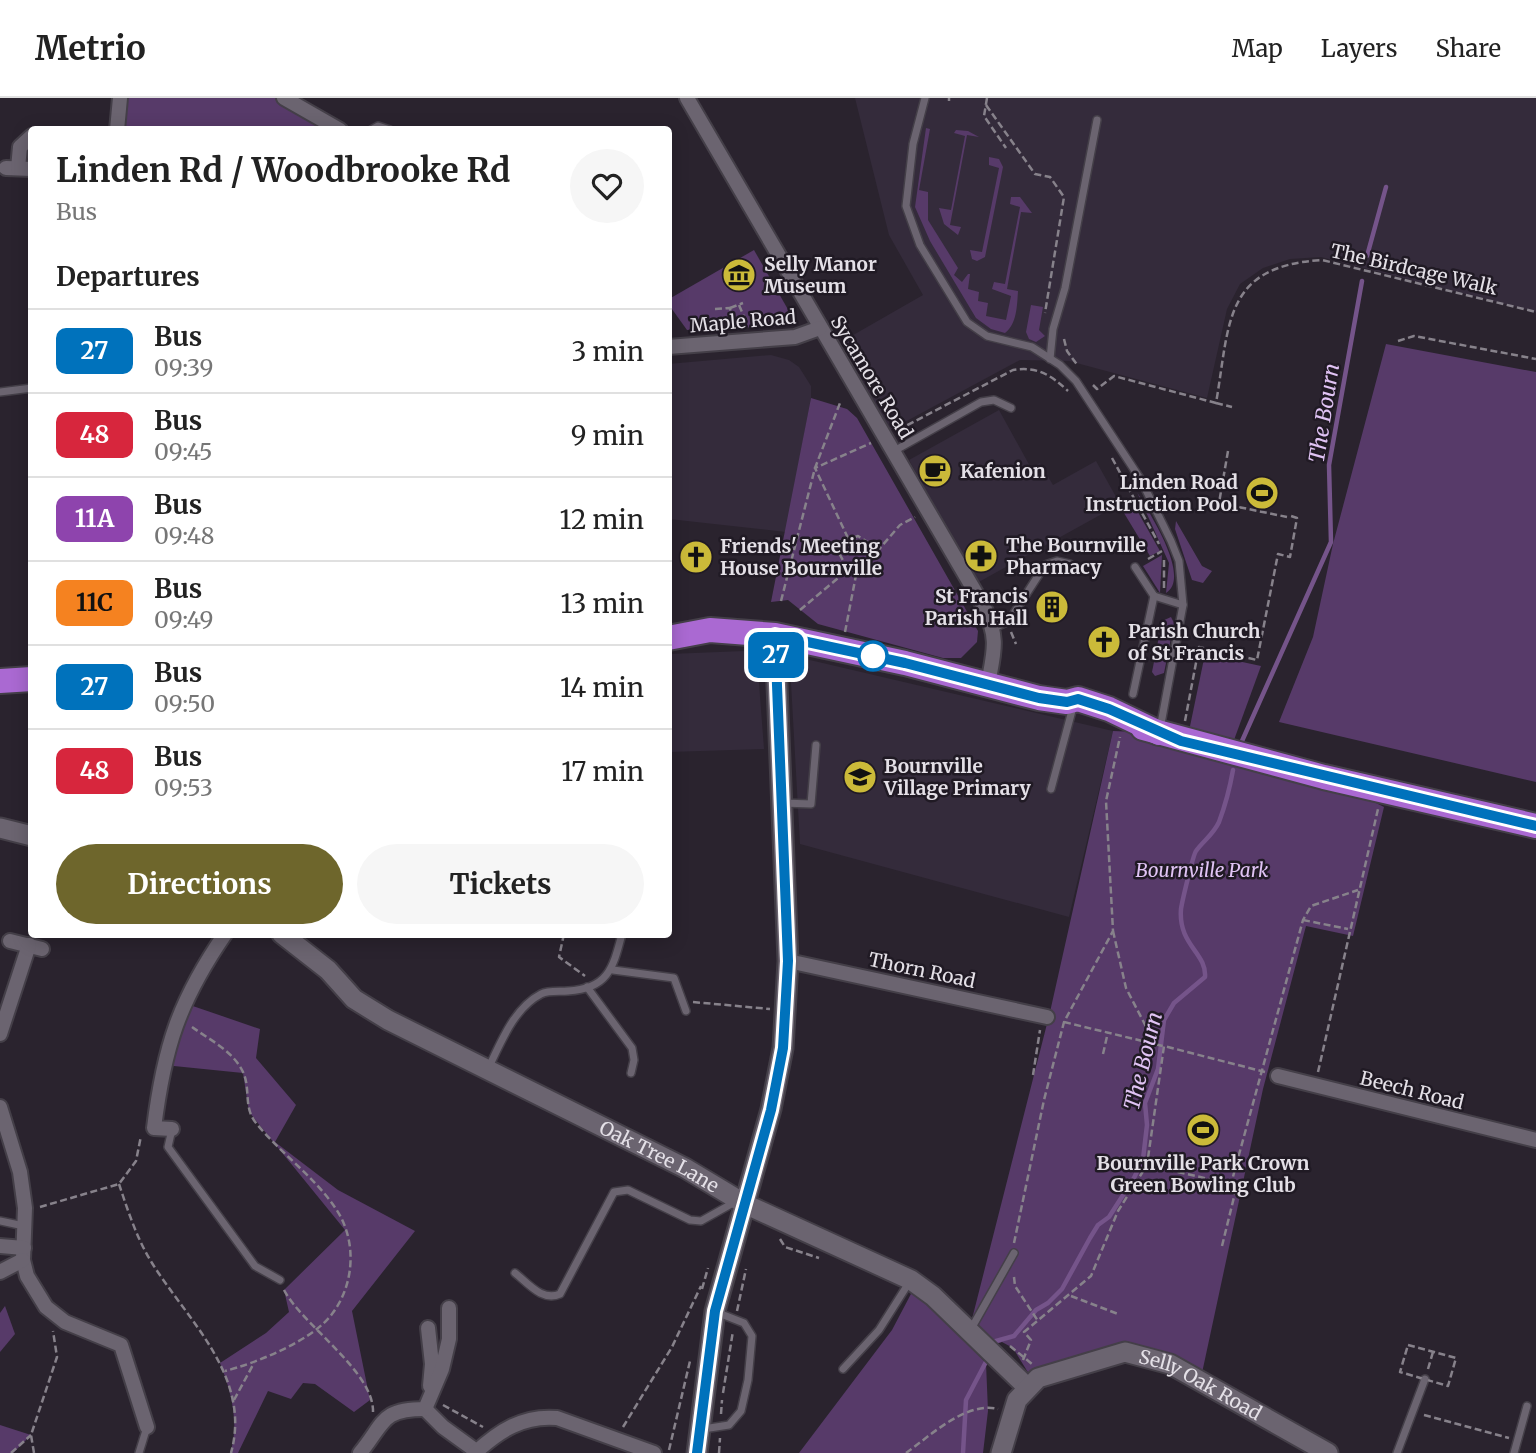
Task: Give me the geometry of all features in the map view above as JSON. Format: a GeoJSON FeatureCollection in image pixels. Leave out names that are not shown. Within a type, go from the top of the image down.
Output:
{"type":"FeatureCollection","features":[{"type":"Feature","properties":{"kind":"highway"},"geometry":{"type":"LineString","coordinates":[[672,638],[710,630],[739,635],[775,635],[988,684],[1070,705],[1170,737],[1536,826]]}},
{"type":"Feature","properties":{"kind":"highway"},"geometry":{"type":"LineString","coordinates":[[0,681],[28,679]]}},
{"type":"Feature","properties":{"kind":"street"},"geometry":{"type":"LineString","coordinates":[[117,126],[120,98]]}},
{"type":"Feature","properties":{"kind":"street"},"geometry":{"type":"LineString","coordinates":[[285,98],[333,126]]}},
{"type":"Feature","properties":{"kind":"street","name":"Sycamore Road"},"geometry":{"type":"LineString","coordinates":[[687,98],[894,450],[994,628]]}},
{"type":"Feature","properties":{"kind":"street"},"geometry":{"type":"LineString","coordinates":[[19,168],[20,147],[28,140]]}},
{"type":"Feature","properties":{"kind":"street","name":"Maple Road"},"geometry":{"type":"LineString","coordinates":[[672,347],[796,337],[820,328]]}},
{"type":"Feature","properties":{"kind":"street"},"geometry":{"type":"LineString","coordinates":[[988,684],[996,646],[994,628]]}},
{"type":"Feature","properties":{"kind":"street"},"geometry":{"type":"LineString","coordinates":[[697,1453],[715,1311],[742,1202],[771,1110],[787,1010],[788,961],[775,635]]}},
{"type":"Feature","properties":{"kind":"street"},"geometry":{"type":"LineString","coordinates":[[0,828],[28,835]]}},
{"type":"Feature","properties":{"kind":"street"},"geometry":{"type":"LineString","coordinates":[[172,1129],[148,1128],[168,1042],[197,975],[222,938]]}},
{"type":"Feature","properties":{"kind":"street","name":"Oak Tree Lane"},"geometry":{"type":"LineString","coordinates":[[287,938],[328,970],[354,999],[388,1020],[685,1168],[742,1202],[911,1280],[933,1296],[1028,1388]]}},
{"type":"Feature","properties":{"kind":"street"},"geometry":{"type":"LineString","coordinates":[[0,1034],[35,947],[10,941]]}},
{"type":"Feature","properties":{"kind":"street","name":"Thorn Road"},"geometry":{"type":"LineString","coordinates":[[788,961],[1044,1017]]}},
{"type":"Feature","properties":{"kind":"street","name":"Beech Road"},"geometry":{"type":"LineString","coordinates":[[1278,1076],[1536,1140]]}},
{"type":"Feature","properties":{"kind":"street"},"geometry":{"type":"LineString","coordinates":[[0,1107],[20,1171],[25,1208],[24,1254],[27,1276],[46,1307],[65,1322],[121,1345],[147,1427]]}},
{"type":"Feature","properties":{"kind":"street"},"geometry":{"type":"LineString","coordinates":[[0,1246],[24,1254]]}},
{"type":"Feature","properties":{"kind":"street"},"geometry":{"type":"LineString","coordinates":[[0,1272],[24,1254]]}},
{"type":"Feature","properties":{"kind":"street"},"geometry":{"type":"LineString","coordinates":[[429,1395],[442,1369],[449,1339],[449,1308]]}},
{"type":"Feature","properties":{"kind":"street"},"geometry":{"type":"LineString","coordinates":[[425,1409],[432,1364],[428,1328]]}},
{"type":"Feature","properties":{"kind":"street","name":"Selly Oak Road"},"geometry":{"type":"LineString","coordinates":[[1028,1388],[1042,1376],[1125,1352],[1138,1354],[1170,1364],[1328,1453]]}},
{"type":"Feature","properties":{"kind":"street"},"geometry":{"type":"LineString","coordinates":[[1001,1453],[1011,1414],[1028,1388]]}},
{"type":"Feature","properties":{"kind":"street"},"geometry":{"type":"LineString","coordinates":[[360,1453],[388,1416],[402,1409],[425,1409],[443,1427],[476,1452],[514,1424],[544,1416],[557,1418],[654,1453]]}},
{"type":"Feature","properties":{"kind":"lane"},"geometry":{"type":"LineString","coordinates":[[925,98],[913,144],[906,206],[920,245],[967,322],[987,337],[1032,347],[1060,365],[1087,396],[1141,480],[1179,561],[1183,605],[1170,737]]}},
{"type":"Feature","properties":{"kind":"lane"},"geometry":{"type":"LineString","coordinates":[[1050,359],[1053,329],[1065,288],[1097,120]]}},
{"type":"Feature","properties":{"kind":"lane"},"geometry":{"type":"LineString","coordinates":[[0,392],[28,388]]}},
{"type":"Feature","properties":{"kind":"lane"},"geometry":{"type":"LineString","coordinates":[[894,450],[981,402],[994,400],[1010,408]]}},
{"type":"Feature","properties":{"kind":"lane"},"geometry":{"type":"LineString","coordinates":[[994,628],[1009,621],[1045,565],[1057,561],[1070,564]]}},
{"type":"Feature","properties":{"kind":"lane"},"geometry":{"type":"LineString","coordinates":[[1135,567],[1154,596],[1183,605]]}},
{"type":"Feature","properties":{"kind":"lane"},"geometry":{"type":"LineString","coordinates":[[1133,694],[1154,596]]}},
{"type":"Feature","properties":{"kind":"lane"},"geometry":{"type":"LineString","coordinates":[[1051,789],[1070,705]]}},
{"type":"Feature","properties":{"kind":"lane"},"geometry":{"type":"LineString","coordinates":[[782,803],[811,804],[816,746]]}},
{"type":"Feature","properties":{"kind":"lane"},"geometry":{"type":"LineString","coordinates":[[488,1069],[507,1030],[531,1001],[544,992],[573,991],[598,985],[613,970],[621,938]]}},
{"type":"Feature","properties":{"kind":"lane"},"geometry":{"type":"LineString","coordinates":[[613,970],[674,978],[686,1011]]}},
{"type":"Feature","properties":{"kind":"lane"},"geometry":{"type":"LineString","coordinates":[[587,987],[632,1048],[635,1059],[631,1073]]}},
{"type":"Feature","properties":{"kind":"lane"},"geometry":{"type":"LineString","coordinates":[[172,1129],[168,1147],[255,1266],[280,1280]]}},
{"type":"Feature","properties":{"kind":"lane"},"geometry":{"type":"LineString","coordinates":[[515,1273],[542,1295],[552,1298],[560,1294],[614,1192],[628,1190],[690,1220],[701,1221],[742,1202]]}},
{"type":"Feature","properties":{"kind":"lane"},"geometry":{"type":"LineString","coordinates":[[0,1221],[24,1226]]}},
{"type":"Feature","properties":{"kind":"lane"},"geometry":{"type":"LineString","coordinates":[[969,1331],[1012,1255]]}},
{"type":"Feature","properties":{"kind":"lane"},"geometry":{"type":"LineString","coordinates":[[842,1369],[879,1330],[911,1280]]}},
{"type":"Feature","properties":{"kind":"lane"},"geometry":{"type":"LineString","coordinates":[[700,1429],[729,1425],[741,1411],[748,1380],[752,1336],[744,1323],[715,1311]]}},
{"type":"Feature","properties":{"kind":"lane"},"geometry":{"type":"LineString","coordinates":[[1397,1453],[1425,1379]]}},
{"type":"Feature","properties":{"kind":"lane"},"geometry":{"type":"LineString","coordinates":[[1514,1453],[1527,1406]]}},
{"type":"Feature","properties":{"kind":"lane"},"geometry":{"type":"LineString","coordinates":[[139,1453],[147,1427]]}},
{"type":"Feature","properties":{"kind":"path"},"geometry":{"type":"LineString","coordinates":[[987,98],[984,116],[1006,147],[1012,142]]}},
{"type":"Feature","properties":{"kind":"path"},"geometry":{"type":"LineString","coordinates":[[986,105],[1035,174],[1050,177],[1064,197],[1045,315]]}},
{"type":"Feature","properties":{"kind":"path","name":"The Birdcage Walk"},"geometry":{"type":"LineString","coordinates":[[1216,403],[1233,311],[1245,288],[1268,271],[1292,262],[1322,260],[1536,312]]}},
{"type":"Feature","properties":{"kind":"path"},"geometry":{"type":"LineString","coordinates":[[715,309],[741,304],[745,319],[757,315]]}},
{"type":"Feature","properties":{"kind":"path"},"geometry":{"type":"LineString","coordinates":[[730,308],[734,330]]}},
{"type":"Feature","properties":{"kind":"path"},"geometry":{"type":"LineString","coordinates":[[1063,331],[1067,351],[1082,370]]}},
{"type":"Feature","properties":{"kind":"path"},"geometry":{"type":"LineString","coordinates":[[1398,341],[1414,336],[1536,359]]}},
{"type":"Feature","properties":{"kind":"path"},"geometry":{"type":"LineString","coordinates":[[1089,380],[1097,389],[1114,376],[1232,407]]}},
{"type":"Feature","properties":{"kind":"path"},"geometry":{"type":"LineString","coordinates":[[781,601],[815,468],[840,403]]}},
{"type":"Feature","properties":{"kind":"path"},"geometry":{"type":"LineString","coordinates":[[815,468],[874,442]]}},
{"type":"Feature","properties":{"kind":"path"},"geometry":{"type":"LineString","coordinates":[[1170,737],[1199,647],[1257,660],[1278,554],[1290,556],[1297,518],[1219,503],[1228,451]]}},
{"type":"Feature","properties":{"kind":"path"},"geometry":{"type":"LineString","coordinates":[[1108,452],[1162,551],[1163,599]]}},
{"type":"Feature","properties":{"kind":"path"},"geometry":{"type":"LineString","coordinates":[[815,468],[848,538]]}},
{"type":"Feature","properties":{"kind":"path"},"geometry":{"type":"LineString","coordinates":[[873,553],[871,546],[863,538],[848,538],[841,545],[840,556],[850,568],[857,570],[867,566],[873,553],[900,525],[916,516]]}},
{"type":"Feature","properties":{"kind":"path"},"geometry":{"type":"LineString","coordinates":[[1148,559],[1162,551]]}},
{"type":"Feature","properties":{"kind":"path"},"geometry":{"type":"LineString","coordinates":[[800,610],[850,568]]}},
{"type":"Feature","properties":{"kind":"path"},"geometry":{"type":"LineString","coordinates":[[845,632],[857,570]]}},
{"type":"Feature","properties":{"kind":"path"},"geometry":{"type":"LineString","coordinates":[[1122,731],[1106,802],[1113,932],[1126,988],[1156,1044]]}},
{"type":"Feature","properties":{"kind":"path"},"geometry":{"type":"LineString","coordinates":[[1315,1086],[1381,799]]}},
{"type":"Feature","properties":{"kind":"path"},"geometry":{"type":"LineString","coordinates":[[1231,1184],[1303,920],[1311,905],[1358,890]]}},
{"type":"Feature","properties":{"kind":"path"},"geometry":{"type":"LineString","coordinates":[[1303,920],[1349,929]]}},
{"type":"Feature","properties":{"kind":"path"},"geometry":{"type":"LineString","coordinates":[[1113,932],[1064,1022],[1035,1137],[1012,1255],[1015,1286],[1029,1312],[1038,1321],[1071,1296],[1091,1276],[1118,1211],[1147,1165],[1164,1046]]}},
{"type":"Feature","properties":{"kind":"path"},"geometry":{"type":"LineString","coordinates":[[563,938],[559,957],[598,985]]}},
{"type":"Feature","properties":{"kind":"path"},"geometry":{"type":"LineString","coordinates":[[682,1001],[787,1010]]}},
{"type":"Feature","properties":{"kind":"path"},"geometry":{"type":"LineString","coordinates":[[184,1003],[183,1013],[192,1027],[226,1050],[244,1073],[248,1112],[256,1124],[324,1193],[342,1218],[349,1242],[351,1270],[332,1315],[316,1328],[254,1363],[225,1371]]}},
{"type":"Feature","properties":{"kind":"path"},"geometry":{"type":"LineString","coordinates":[[1033,1074],[1044,1017],[1278,1076]]}},
{"type":"Feature","properties":{"kind":"path"},"geometry":{"type":"LineString","coordinates":[[1103,1054],[1108,1032]]}},
{"type":"Feature","properties":{"kind":"path"},"geometry":{"type":"LineString","coordinates":[[25,1208],[49,1207],[118,1184],[136,1161],[148,1128]]}},
{"type":"Feature","properties":{"kind":"path"},"geometry":{"type":"LineString","coordinates":[[1147,1165],[1231,1184],[1236,1189],[1222,1246]]}},
{"type":"Feature","properties":{"kind":"path"},"geometry":{"type":"LineString","coordinates":[[118,1184],[152,1262],[225,1371],[234,1400],[235,1438],[231,1453]]}},
{"type":"Feature","properties":{"kind":"path"},"geometry":{"type":"LineString","coordinates":[[280,1280],[288,1296],[359,1375],[374,1407],[376,1430]]}},
{"type":"Feature","properties":{"kind":"path"},"geometry":{"type":"LineString","coordinates":[[616,1438],[672,1347],[703,1281]]}},
{"type":"Feature","properties":{"kind":"path"},"geometry":{"type":"LineString","coordinates":[[1071,1296],[1118,1314]]}},
{"type":"Feature","properties":{"kind":"path"},"geometry":{"type":"LineString","coordinates":[[34,1453],[31,1434],[57,1357],[46,1307]]}},
{"type":"Feature","properties":{"kind":"path"},"geometry":{"type":"LineString","coordinates":[[1401,1372],[1408,1345],[1456,1358],[1448,1385]]}},
{"type":"Feature","properties":{"kind":"path"},"geometry":{"type":"LineString","coordinates":[[1425,1379],[1433,1352]]}},
{"type":"Feature","properties":{"kind":"path"},"geometry":{"type":"LineString","coordinates":[[234,1400],[254,1363]]}},
{"type":"Feature","properties":{"kind":"path"},"geometry":{"type":"LineString","coordinates":[[429,1395],[467,1421],[499,1433]]}},
{"type":"Feature","properties":{"kind":"path"},"geometry":{"type":"LineString","coordinates":[[906,1453],[954,1420],[975,1410],[994,1408]]}},
{"type":"Feature","properties":{"kind":"path"},"geometry":{"type":"LineString","coordinates":[[1412,1412],[1519,1441]]}},
{"type":"Feature","properties":{"kind":"path"},"geometry":{"type":"LineString","coordinates":[[11,1453],[31,1434]]}},
{"type":"Feature","properties":{"kind":"shaded area"},"geometry":{"type":"Polygon","coordinates":[[[855,98],[1536,98],[1536,312],[1321,257],[1290,259],[1263,268],[1240,284],[1227,309],[1207,398],[1069,361],[1020,360],[890,430],[841,342],[923,295],[889,235],[855,98]]]}},
{"type":"Feature","properties":{"kind":"shaded area"},"geometry":{"type":"Polygon","coordinates":[[[771,355],[789,360],[799,367],[811,386],[811,398],[786,532],[672,519],[672,364],[771,355]]]}},
{"type":"Feature","properties":{"kind":"shaded area"},"geometry":{"type":"Polygon","coordinates":[[[999,410],[1031,468],[1040,463],[1053,485],[1096,461],[1120,504],[977,583],[909,460],[999,410]]]}},
{"type":"Feature","properties":{"kind":"shaded area"},"geometry":{"type":"Polygon","coordinates":[[[744,651],[757,657],[764,749],[672,752],[672,654],[744,651]]]}},
{"type":"Feature","properties":{"kind":"shaded area"},"geometry":{"type":"Polygon","coordinates":[[[797,657],[1113,731],[1069,917],[800,844],[790,665],[797,657]]]}},
{"type":"Feature","properties":{"kind":"green space"},"geometry":{"type":"Polygon","coordinates":[[[125,98],[276,98],[327,126],[122,126],[125,98]]]}},
{"type":"Feature","properties":{"kind":"green space"},"geometry":{"type":"Polygon","coordinates":[[[926,128],[930,129],[919,190],[928,192],[928,220],[958,268],[954,275],[962,282],[970,274],[968,289],[979,292],[978,301],[988,303],[986,316],[1006,320],[1011,296],[992,289],[994,282],[1005,284],[1020,207],[1010,204],[1011,197],[1020,197],[1032,213],[1021,212],[1007,289],[1018,291],[1017,309],[1012,325],[1005,333],[991,329],[976,318],[930,241],[915,207],[926,128]]]}},
{"type":"Feature","properties":{"kind":"green space"},"geometry":{"type":"Polygon","coordinates":[[[956,130],[968,131],[979,137],[967,135],[950,225],[961,227],[958,235],[944,224],[939,208],[951,210],[965,136],[954,133],[956,130]]]}},
{"type":"Feature","properties":{"kind":"green space"},"geometry":{"type":"Polygon","coordinates":[[[989,157],[999,159],[1003,167],[985,257],[977,261],[972,259],[970,250],[982,252],[999,168],[989,165],[989,157]]]}},
{"type":"Feature","properties":{"kind":"green space","name":"Selly Manor Museum"},"geometry":{"type":"Polygon","coordinates":[[[754,250],[790,313],[787,323],[780,326],[687,330],[672,309],[672,297],[754,250]]]}},
{"type":"Feature","properties":{"kind":"green space"},"geometry":{"type":"Polygon","coordinates":[[[1031,305],[1043,307],[1039,330],[1045,336],[1036,342],[1029,339],[1026,332],[1031,305]]]}},
{"type":"Feature","properties":{"kind":"green space"},"geometry":{"type":"Polygon","coordinates":[[[1386,344],[1536,372],[1536,782],[1279,722],[1313,637],[1333,544],[1386,344]]]}},
{"type":"Feature","properties":{"kind":"green space"},"geometry":{"type":"Polygon","coordinates":[[[811,398],[847,409],[857,418],[978,631],[977,642],[961,658],[943,658],[818,624],[788,600],[771,602],[811,398]]]}},
{"type":"Feature","properties":{"kind":"green space"},"geometry":{"type":"Polygon","coordinates":[[[1137,492],[1158,528],[1171,559],[1173,585],[1166,593],[1169,563],[1137,492]]]}},
{"type":"Feature","properties":{"kind":"green space"},"geometry":{"type":"Polygon","coordinates":[[[1135,507],[1160,551],[1150,556],[1124,513],[1135,507]]]}},
{"type":"Feature","properties":{"kind":"green space"},"geometry":{"type":"Polygon","coordinates":[[[1176,521],[1202,566],[1212,571],[1203,583],[1192,580],[1175,529],[1176,521]]]}},
{"type":"Feature","properties":{"kind":"green space"},"geometry":{"type":"Polygon","coordinates":[[[1162,555],[1160,593],[1143,566],[1162,555]]]}},
{"type":"Feature","properties":{"kind":"green space"},"geometry":{"type":"Polygon","coordinates":[[[1171,617],[1174,623],[1164,673],[1155,676],[1152,672],[1162,621],[1171,617]]]}},
{"type":"Feature","properties":{"kind":"green space"},"geometry":{"type":"Polygon","coordinates":[[[1205,654],[1261,666],[1234,740],[1189,731],[1205,654]]]}},
{"type":"Feature","properties":{"kind":"green space","name":"Bournville Park"},"geometry":{"type":"Polygon","coordinates":[[[1113,731],[1159,733],[1324,777],[1384,807],[1353,936],[1306,926],[1263,1089],[1202,1373],[1155,1350],[1123,1344],[1029,1374],[1013,1348],[1002,1342],[990,1346],[972,1319],[1050,1012],[1113,731]]]}},
{"type":"Feature","properties":{"kind":"green space"},"geometry":{"type":"Polygon","coordinates":[[[184,1003],[260,1029],[256,1058],[296,1105],[275,1142],[338,1190],[415,1231],[352,1311],[370,1400],[354,1412],[315,1384],[303,1383],[291,1399],[268,1391],[238,1453],[230,1453],[234,1431],[233,1408],[220,1363],[266,1333],[289,1312],[284,1290],[345,1230],[249,1112],[243,1073],[164,1065],[184,1003]]]}},
{"type":"Feature","properties":{"kind":"green space"},"geometry":{"type":"Polygon","coordinates":[[[912,1292],[930,1305],[986,1363],[988,1411],[983,1453],[799,1453],[892,1330],[912,1292]]]}},
{"type":"Feature","properties":{"kind":"green space"},"geometry":{"type":"Polygon","coordinates":[[[5,1306],[15,1334],[0,1352],[0,1313],[5,1306]]]}},
{"type":"Feature","properties":{"kind":"green space"},"geometry":{"type":"Polygon","coordinates":[[[0,1425],[31,1435],[13,1453],[0,1453],[0,1425]]]}},
{"type":"Feature","properties":{"kind":"waterway"},"geometry":{"type":"LineString","coordinates":[[1367,256],[1386,187]]}},
{"type":"Feature","properties":{"kind":"waterway","name":"The Bourn"},"geometry":{"type":"LineString","coordinates":[[1242,741],[1331,542],[1329,465],[1362,281]]}},
{"type":"Feature","properties":{"kind":"waterway","name":"The Bourn"},"geometry":{"type":"LineString","coordinates":[[993,1347],[996,1341],[1014,1336],[1036,1310],[1062,1289],[1098,1225],[1109,1217],[1143,1159],[1147,1125],[1145,1103],[1158,1069],[1164,1020],[1174,1003],[1205,977],[1202,961],[1188,940],[1181,921],[1185,889],[1196,851],[1219,822],[1233,770]]}},
{"type":"Feature","properties":{"kind":"waterway","name":"The Bourn"},"geometry":{"type":"LineString","coordinates":[[963,1453],[966,1400],[988,1358]]}},
{"type":"Feature","properties":{"kind":"bus line","name":"27"},"geometry":{"type":"LineString","coordinates":[[697,1453],[715,1311],[771,1110],[787,1010],[788,961],[775,635],[905,663],[1039,698],[1067,702],[1078,699],[1109,709],[1181,741],[1536,826]]}},
{"type":"Feature","properties":{"kind":"place","name":"Selly Manor Museum"},"geometry":{"type":"Point","coordinates":[739,275]}},
{"type":"Feature","properties":{"kind":"place","name":"Kafenion"},"geometry":{"type":"Point","coordinates":[935,471]}},
{"type":"Feature","properties":{"kind":"place","name":"Linden Road Instruction Pool"},"geometry":{"type":"Point","coordinates":[1262,493]}},
{"type":"Feature","properties":{"kind":"place","name":"The Bournville Pharmacy"},"geometry":{"type":"Point","coordinates":[981,556]}},
{"type":"Feature","properties":{"kind":"place","name":"Friends' Meeting House Bournville"},"geometry":{"type":"Point","coordinates":[696,557]}},
{"type":"Feature","properties":{"kind":"place","name":"St Francis Parish Hall"},"geometry":{"type":"Point","coordinates":[1052,607]}},
{"type":"Feature","properties":{"kind":"place","name":"Parish Church of St Francis"},"geometry":{"type":"Point","coordinates":[1104,642]}},
{"type":"Feature","properties":{"kind":"place","name":"Bournville Village Primary"},"geometry":{"type":"Point","coordinates":[860,777]}},
{"type":"Feature","properties":{"kind":"place","name":"Bournville Park Crown Green Bowling Club"},"geometry":{"type":"Point","coordinates":[1203,1130]}}]}
